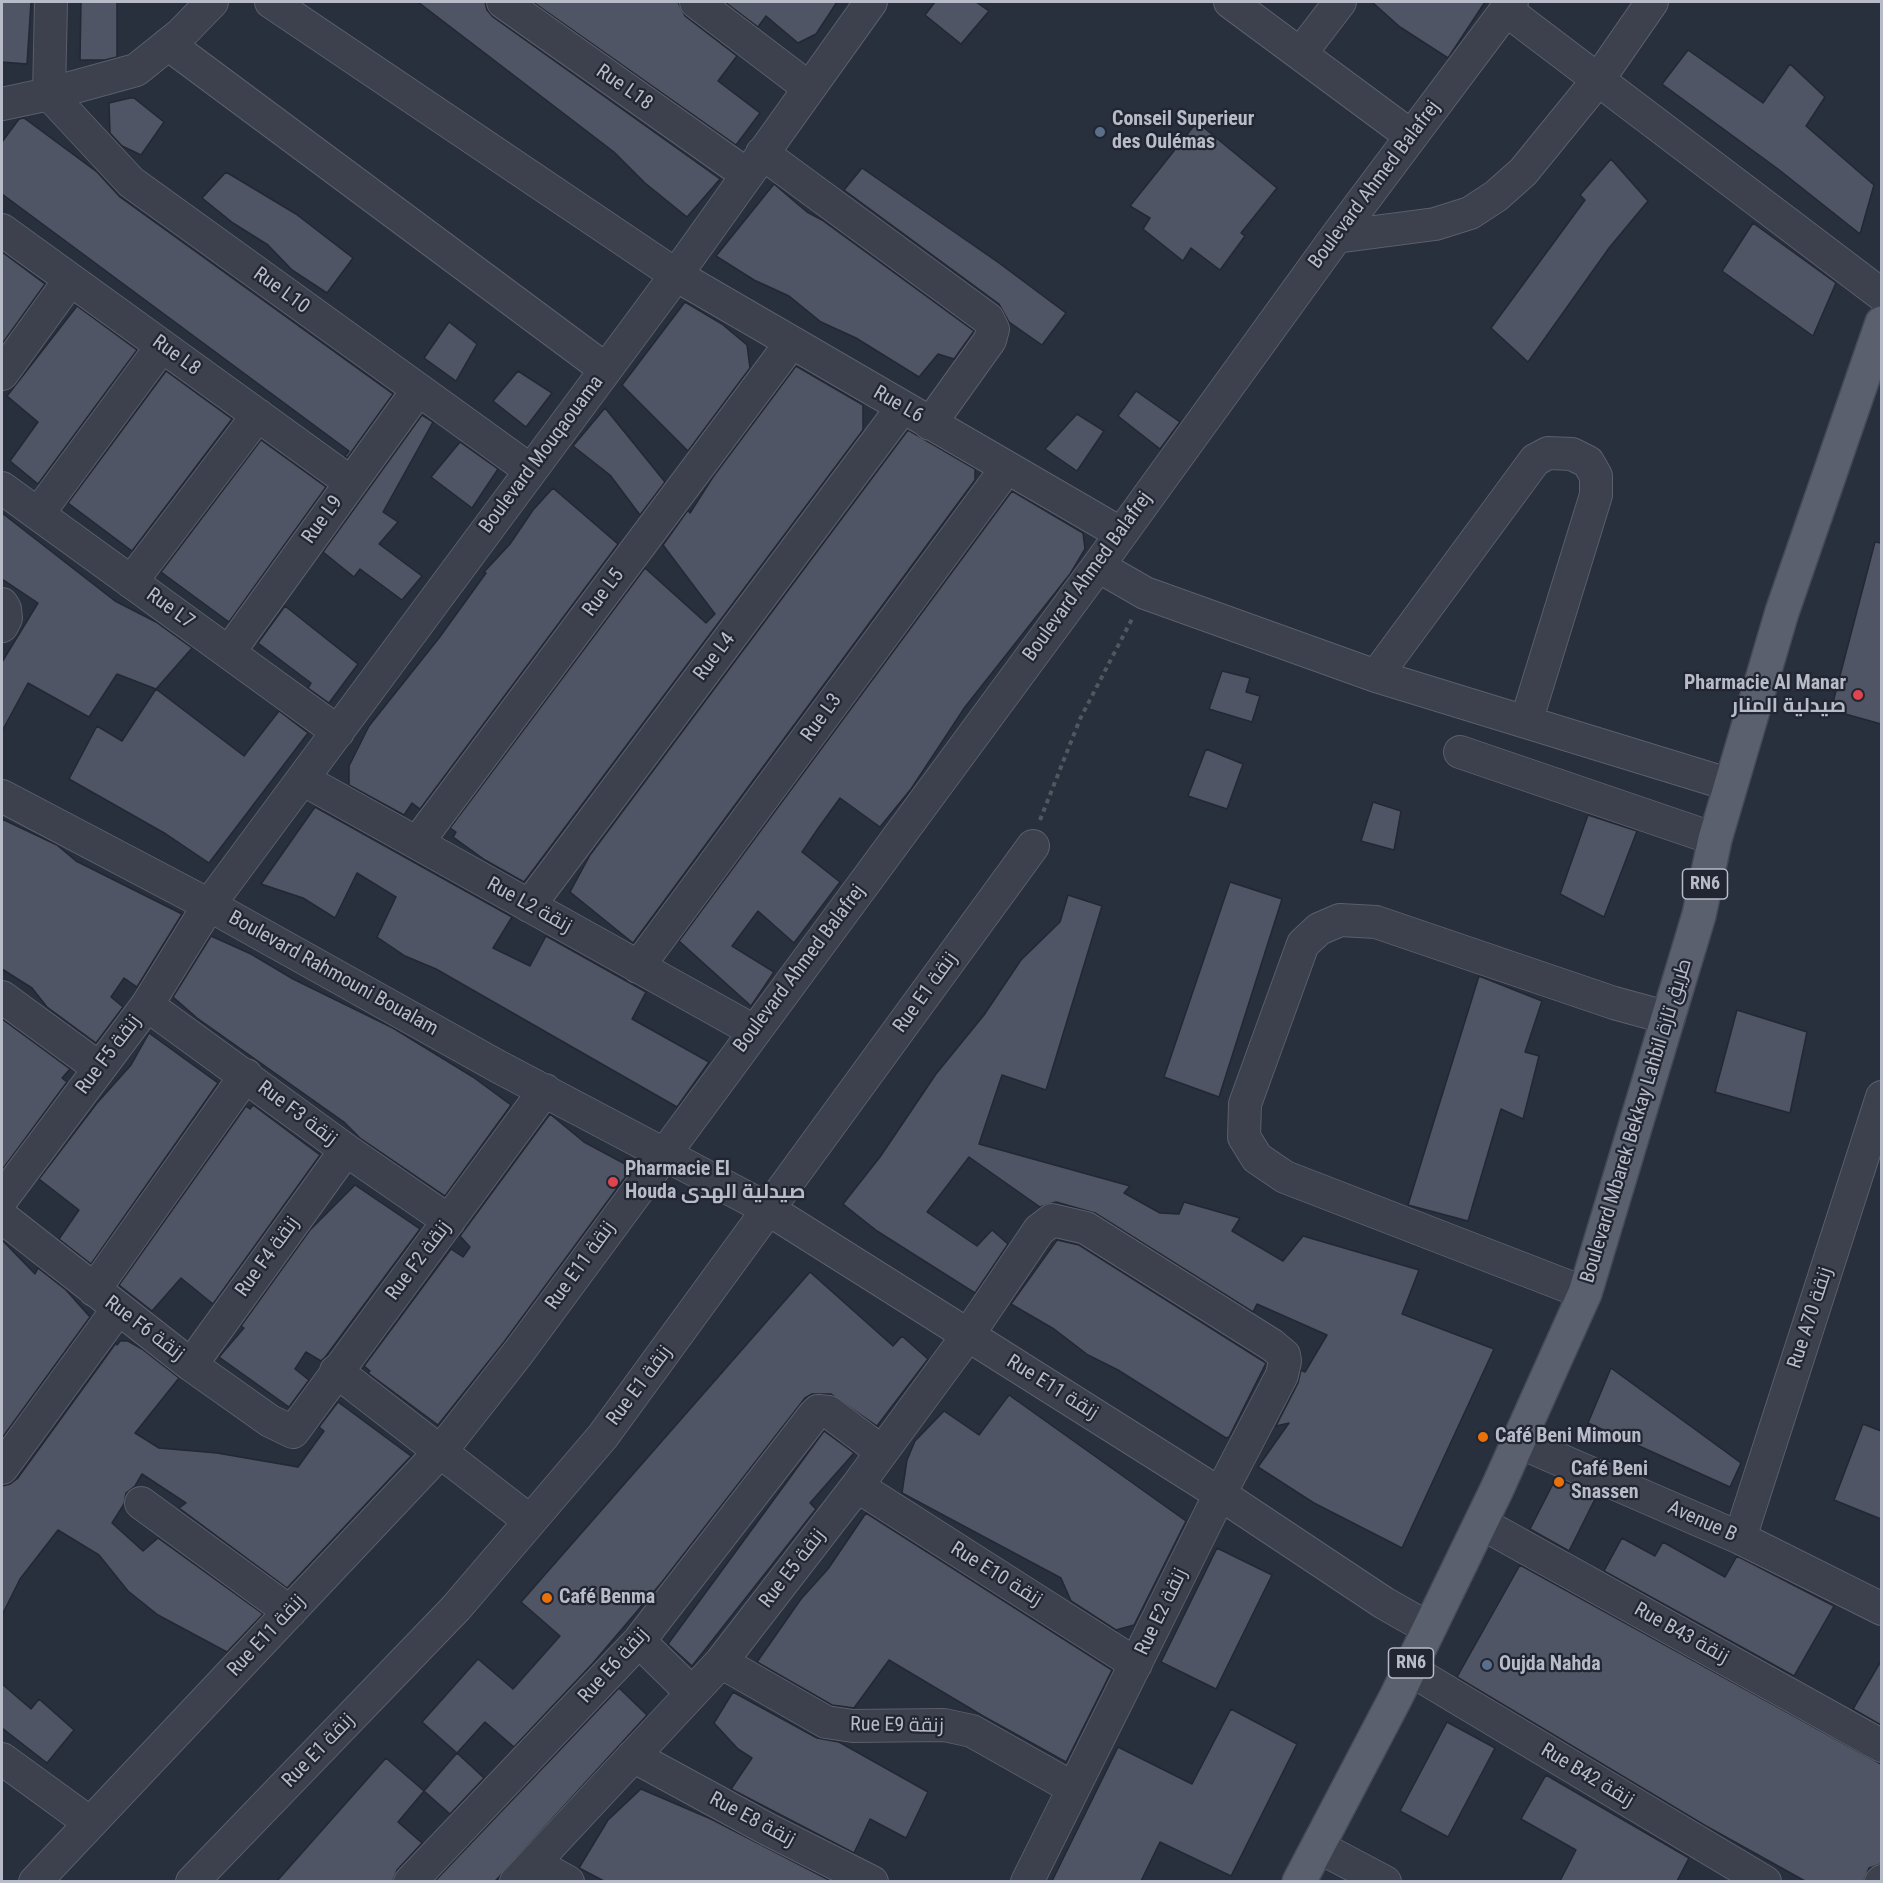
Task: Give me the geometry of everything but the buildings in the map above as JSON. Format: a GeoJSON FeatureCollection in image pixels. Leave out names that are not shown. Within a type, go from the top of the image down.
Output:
{"type":"FeatureCollection","features":[{"type":"Feature","properties":{"kind":"main road","name":"Boulevard Mbarek Bekkay Lahbil طريق تازة"},"geometry":{"type":"LineString","coordinates":[[1299,1881],[1481,1523],[1585,1293],[1699,915],[1715,839],[1782,612],[1881,323]]}},
{"type":"Feature","properties":{"kind":"street"},"geometry":{"type":"LineString","coordinates":[[49,94],[51,2]]}},
{"type":"Feature","properties":{"kind":"street"},"geometry":{"type":"LineString","coordinates":[[2,104],[49,94],[136,70],[168,44],[212,2]]}},
{"type":"Feature","properties":{"kind":"street","name":"Rue L6"},"geometry":{"type":"LineString","coordinates":[[271,2],[676,275],[1120,534]]}},
{"type":"Feature","properties":{"kind":"street","name":"Rue L18"},"geometry":{"type":"LineString","coordinates":[[503,2],[988,319],[993,329],[990,340],[930,424]]}},
{"type":"Feature","properties":{"kind":"street"},"geometry":{"type":"LineString","coordinates":[[696,2],[809,88]]}},
{"type":"Feature","properties":{"kind":"street","name":"Boulevard Mouqaouama"},"geometry":{"type":"LineString","coordinates":[[209,905],[304,780],[530,470],[676,275],[871,2]]}},
{"type":"Feature","properties":{"kind":"street"},"geometry":{"type":"LineString","coordinates":[[1230,2],[1301,52],[1411,136]]}},
{"type":"Feature","properties":{"kind":"street"},"geometry":{"type":"LineString","coordinates":[[1301,52],[1340,2]]}},
{"type":"Feature","properties":{"kind":"street"},"geometry":{"type":"LineString","coordinates":[[1336,237],[1435,224],[1470,213],[1523,172],[1598,80],[1652,2]]}},
{"type":"Feature","properties":{"kind":"street"},"geometry":{"type":"LineString","coordinates":[[1509,6],[1598,80],[1881,295]]}},
{"type":"Feature","properties":{"kind":"street","name":"Boulevard Ahmed Balafrej"},"geometry":{"type":"LineString","coordinates":[[664,1153],[1098,566],[1336,237],[1509,6]]}},
{"type":"Feature","properties":{"kind":"street"},"geometry":{"type":"LineString","coordinates":[[168,44],[605,369]]}},
{"type":"Feature","properties":{"kind":"street","name":"Rue L10"},"geometry":{"type":"LineString","coordinates":[[49,94],[130,182],[530,470]]}},
{"type":"Feature","properties":{"kind":"street","name":"Rue L8"},"geometry":{"type":"LineString","coordinates":[[2,230],[350,482]]}},
{"type":"Feature","properties":{"kind":"street"},"geometry":{"type":"LineString","coordinates":[[2,374],[70,280]]}},
{"type":"Feature","properties":{"kind":"street","name":"Rue L5"},"geometry":{"type":"LineString","coordinates":[[417,843],[791,343]]}},
{"type":"Feature","properties":{"kind":"street"},"geometry":{"type":"LineString","coordinates":[[38,514],[162,346]]}},
{"type":"Feature","properties":{"kind":"street","name":"Rue L9"},"geometry":{"type":"LineString","coordinates":[[229,652],[418,390]]}},
{"type":"Feature","properties":{"kind":"street","name":"Rue L4"},"geometry":{"type":"LineString","coordinates":[[529,906],[902,408]]}},
{"type":"Feature","properties":{"kind":"street"},"geometry":{"type":"LineString","coordinates":[[131,582],[258,415]]}},
{"type":"Feature","properties":{"kind":"street"},"geometry":{"type":"LineString","coordinates":[[1376,676],[1535,460],[1548,453],[1572,454],[1588,462],[1596,476],[1596,495],[1526,722]]}},
{"type":"Feature","properties":{"kind":"street","name":"Rue L3"},"geometry":{"type":"LineString","coordinates":[[638,967],[1006,469]]}},
{"type":"Feature","properties":{"kind":"street","name":"Rue L7"},"geometry":{"type":"LineString","coordinates":[[2,488],[338,732]]}},
{"type":"Feature","properties":{"kind":"street"},"geometry":{"type":"LineString","coordinates":[[1098,566],[1145,593],[1376,676],[1731,785]]}},
{"type":"Feature","properties":{"kind":"street"},"geometry":{"type":"LineString","coordinates":[[2,603],[6,609],[6,618],[2,627]]}},
{"type":"Feature","properties":{"kind":"street"},"geometry":{"type":"LineString","coordinates":[[1460,752],[1715,839]]}},
{"type":"Feature","properties":{"kind":"street","name":"Rue L2 زنقة"},"geometry":{"type":"LineString","coordinates":[[304,780],[754,1031]]}},
{"type":"Feature","properties":{"kind":"street","name":"Boulevard Rahmouni Boualam"},"geometry":{"type":"LineString","coordinates":[[2,796],[209,905],[664,1153]]}},
{"type":"Feature","properties":{"kind":"street","name":"Rue E1 زنقة"},"geometry":{"type":"LineString","coordinates":[[192,1881],[456,1608],[603,1436],[1033,846]]}},
{"type":"Feature","properties":{"kind":"street","name":"Rue F5 زنقة"},"geometry":{"type":"LineString","coordinates":[[2,1199],[147,1005],[209,905]]}},
{"type":"Feature","properties":{"kind":"street"},"geometry":{"type":"LineString","coordinates":[[1585,1293],[1285,1177],[1257,1158],[1244,1137],[1245,1104],[1303,944],[1319,928],[1340,921],[1376,922],[1614,1003],[1669,1018]]}},
{"type":"Feature","properties":{"kind":"street"},"geometry":{"type":"LineString","coordinates":[[2,997],[99,1068]]}},
{"type":"Feature","properties":{"kind":"street","name":"Rue F3 زنقة"},"geometry":{"type":"LineString","coordinates":[[147,1005],[346,1150],[449,1221]]}},
{"type":"Feature","properties":{"kind":"street"},"geometry":{"type":"LineString","coordinates":[[94,1290],[246,1075]]}},
{"type":"Feature","properties":{"kind":"street","name":"Rue F2 زنقة"},"geometry":{"type":"LineString","coordinates":[[293,1432],[545,1090]]}},
{"type":"Feature","properties":{"kind":"street","name":"Rue A70 زنقة"},"geometry":{"type":"LineString","coordinates":[[1740,1538],[1881,1097]]}},
{"type":"Feature","properties":{"kind":"street","name":"Rue F4 زنقة"},"geometry":{"type":"LineString","coordinates":[[191,1365],[346,1150]]}},
{"type":"Feature","properties":{"kind":"street","name":"Rue E11 زنقة"},"geometry":{"type":"LineString","coordinates":[[34,1881],[441,1451],[518,1353],[664,1153],[768,1209],[1220,1494],[1384,1603],[1428,1628]]}},
{"type":"Feature","properties":{"kind":"street","name":"Rue F6 زنقة"},"geometry":{"type":"LineString","coordinates":[[2,1217],[191,1365],[270,1421],[293,1432]]}},
{"type":"Feature","properties":{"kind":"street","name":"Rue E5 زنقة"},"geometry":{"type":"LineString","coordinates":[[525,1872],[721,1662],[882,1452],[968,1335],[1039,1230],[1052,1220],[1086,1228],[1272,1345]]}},
{"type":"Feature","properties":{"kind":"street"},"geometry":{"type":"LineString","coordinates":[[2,1468],[118,1309]]}},
{"type":"Feature","properties":{"kind":"street","name":"Rue E2 زنقة"},"geometry":{"type":"LineString","coordinates":[[1027,1881],[1220,1494],[1282,1376],[1284,1354],[1272,1345]]}},
{"type":"Feature","properties":{"kind":"street"},"geometry":{"type":"LineString","coordinates":[[336,1371],[530,1521]]}},
{"type":"Feature","properties":{"kind":"street","name":"Rue E6 زنقة"},"geometry":{"type":"LineString","coordinates":[[417,1879],[639,1641],[818,1412],[829,1412],[882,1452]]}},
{"type":"Feature","properties":{"kind":"street","name":"Avenue B"},"geometry":{"type":"LineString","coordinates":[[1519,1442],[1878,1597]]}},
{"type":"Feature","properties":{"kind":"street","name":"Rue E10 زنقة"},"geometry":{"type":"LineString","coordinates":[[856,1486],[1136,1664]]}},
{"type":"Feature","properties":{"kind":"street"},"geometry":{"type":"LineString","coordinates":[[141,1503],[290,1612]]}},
{"type":"Feature","properties":{"kind":"street","name":"Rue B43 زنقة"},"geometry":{"type":"LineString","coordinates":[[1481,1523],[1881,1746]]}},
{"type":"Feature","properties":{"kind":"street"},"geometry":{"type":"LineString","coordinates":[[639,1641],[692,1693]]}},
{"type":"Feature","properties":{"kind":"street","name":"Rue E9 زنقة"},"geometry":{"type":"LineString","coordinates":[[721,1662],[826,1722],[853,1726],[944,1725],[965,1729],[1073,1788]]}},
{"type":"Feature","properties":{"kind":"street","name":"Rue B42 زنقة"},"geometry":{"type":"LineString","coordinates":[[1408,1669],[1765,1881]]}},
{"type":"Feature","properties":{"kind":"street","name":"Rue E8 زنقة"},"geometry":{"type":"LineString","coordinates":[[633,1756],[768,1830],[872,1881]]}},
{"type":"Feature","properties":{"kind":"street"},"geometry":{"type":"LineString","coordinates":[[2,1758],[90,1823]]}},
{"type":"Feature","properties":{"kind":"street"},"geometry":{"type":"LineString","coordinates":[[1317,1846],[1385,1881]]}},
{"type":"Feature","properties":{"kind":"street"},"geometry":{"type":"LineString","coordinates":[[525,1872],[568,1881]]}},
{"type":"Feature","properties":{"kind":"path"},"geometry":{"type":"LineString","coordinates":[[1033,846],[1038,825],[1080,719],[1145,593]]}},
{"type":"Feature","properties":{"kind":"place","name":"Conseil Superieur des Oulémas"},"geometry":{"type":"Point","coordinates":[1100,132]}},
{"type":"Feature","properties":{"kind":"place","name":"Pharmacie Al Manar صيدلية المنار"},"geometry":{"type":"Point","coordinates":[1858,695]}},
{"type":"Feature","properties":{"kind":"place","name":"Pharmacie El Houda صيدلية الهدى"},"geometry":{"type":"Point","coordinates":[613,1182]}},
{"type":"Feature","properties":{"kind":"place","name":"Café Beni Mimoun"},"geometry":{"type":"Point","coordinates":[1483,1437]}},
{"type":"Feature","properties":{"kind":"place","name":"Café Beni Snassen"},"geometry":{"type":"Point","coordinates":[1559,1482]}},
{"type":"Feature","properties":{"kind":"place","name":"Café Benma"},"geometry":{"type":"Point","coordinates":[547,1598]}},
{"type":"Feature","properties":{"kind":"place","name":"Oujda Nahda"},"geometry":{"type":"Point","coordinates":[1487,1665]}}]}
